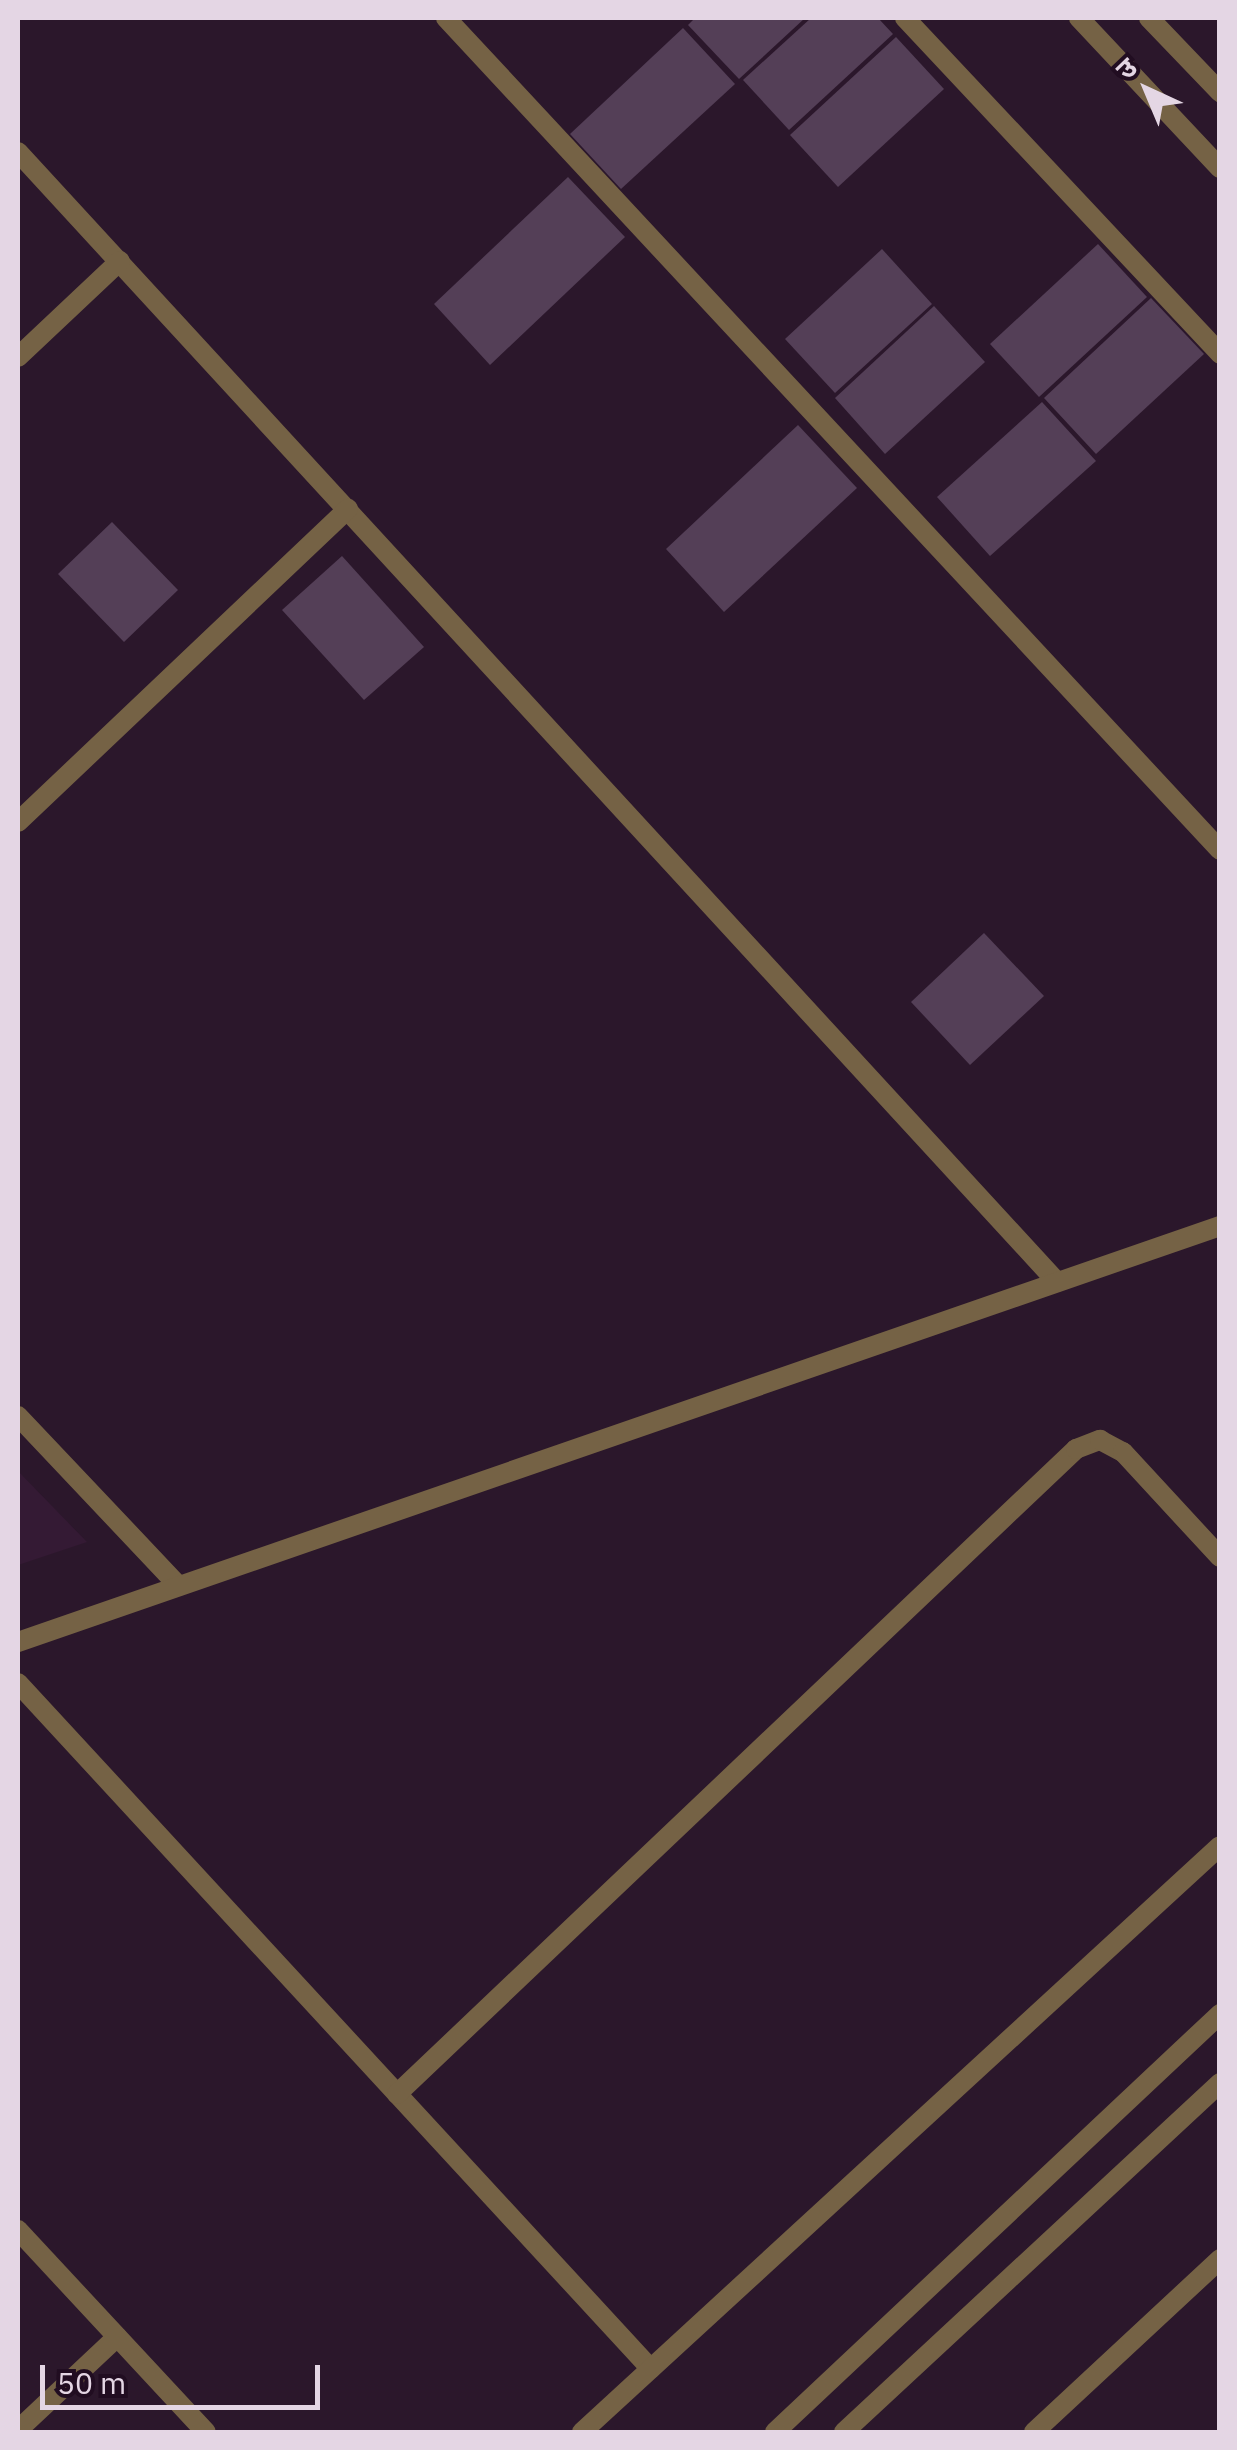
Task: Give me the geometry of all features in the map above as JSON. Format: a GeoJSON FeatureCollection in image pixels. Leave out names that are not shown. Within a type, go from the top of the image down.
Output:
{"type":"FeatureCollection","features":[{"type":"Feature","properties":{"kind":"street"},"geometry":{"type":"LineString","coordinates":[[446,18],[1220,850]]}},
{"type":"Feature","properties":{"kind":"street"},"geometry":{"type":"LineString","coordinates":[[905,18],[1220,354]]}},
{"type":"Feature","properties":{"kind":"street"},"geometry":{"type":"LineString","coordinates":[[1078,18],[1220,168]]}},
{"type":"Feature","properties":{"kind":"street"},"geometry":{"type":"LineString","coordinates":[[1149,18],[1220,92]]}},
{"type":"Feature","properties":{"kind":"street"},"geometry":{"type":"LineString","coordinates":[[18,152],[1058,1282]]}},
{"type":"Feature","properties":{"kind":"street"},"geometry":{"type":"LineString","coordinates":[[18,357],[120,261]]}},
{"type":"Feature","properties":{"kind":"street"},"geometry":{"type":"LineString","coordinates":[[18,822],[348,509]]}},
{"type":"Feature","properties":{"kind":"street"},"geometry":{"type":"LineString","coordinates":[[18,1642],[1220,1226]]}},
{"type":"Feature","properties":{"kind":"street"},"geometry":{"type":"LineString","coordinates":[[18,1416],[180,1586]]}},
{"type":"Feature","properties":{"kind":"street"},"geometry":{"type":"LineString","coordinates":[[397,2094],[1076,1449],[1100,1440],[1124,1452],[1220,1557]]}},
{"type":"Feature","properties":{"kind":"street"},"geometry":{"type":"LineString","coordinates":[[18,1684],[651,2369]]}},
{"type":"Feature","properties":{"kind":"street"},"geometry":{"type":"LineString","coordinates":[[582,2432],[1220,1846]]}},
{"type":"Feature","properties":{"kind":"street"},"geometry":{"type":"LineString","coordinates":[[775,2432],[1220,2014]]}},
{"type":"Feature","properties":{"kind":"street"},"geometry":{"type":"LineString","coordinates":[[844,2432],[1220,2082]]}},
{"type":"Feature","properties":{"kind":"street"},"geometry":{"type":"LineString","coordinates":[[18,2230],[206,2432]]}},
{"type":"Feature","properties":{"kind":"street"},"geometry":{"type":"LineString","coordinates":[[1034,2432],[1220,2259]]}},
{"type":"Feature","properties":{"kind":"street"},"geometry":{"type":"LineString","coordinates":[[18,2430],[117,2337]]}},
{"type":"Feature","properties":{"kind":"shaded area"},"geometry":{"type":"Polygon","coordinates":[[[18,1471],[87,1542],[18,1565],[18,1471]]]}},
{"type":"Feature","properties":{"kind":"building"},"geometry":{"type":"Polygon","coordinates":[[[695,18],[805,18],[739,79],[688,25],[695,18]]]}},
{"type":"Feature","properties":{"kind":"building"},"geometry":{"type":"Polygon","coordinates":[[[811,18],[878,18],[893,34],[789,130],[743,80],[811,18]]]}},
{"type":"Feature","properties":{"kind":"building"},"geometry":{"type":"Polygon","coordinates":[[[683,28],[735,84],[621,189],[570,134],[683,28]]]}},
{"type":"Feature","properties":{"kind":"building"},"geometry":{"type":"Polygon","coordinates":[[[896,37],[944,89],[838,187],[790,135],[896,37]]]}},
{"type":"Feature","properties":{"kind":"building"},"geometry":{"type":"Polygon","coordinates":[[[568,177],[625,237],[490,365],[434,304],[568,177]]]}},
{"type":"Feature","properties":{"kind":"building"},"geometry":{"type":"Polygon","coordinates":[[[1098,244],[1147,297],[1039,397],[990,344],[1098,244]]]}},
{"type":"Feature","properties":{"kind":"building"},"geometry":{"type":"Polygon","coordinates":[[[882,249],[932,304],[835,393],[785,339],[882,249]]]}},
{"type":"Feature","properties":{"kind":"building"},"geometry":{"type":"Polygon","coordinates":[[[1151,298],[1204,354],[1096,454],[1044,398],[1151,298]]]}},
{"type":"Feature","properties":{"kind":"building"},"geometry":{"type":"Polygon","coordinates":[[[934,306],[985,362],[885,454],[835,398],[934,306]]]}},
{"type":"Feature","properties":{"kind":"building"},"geometry":{"type":"Polygon","coordinates":[[[1042,402],[1096,461],[990,556],[937,497],[1042,402]]]}},
{"type":"Feature","properties":{"kind":"building"},"geometry":{"type":"Polygon","coordinates":[[[798,425],[857,488],[724,612],[666,549],[798,425]]]}},
{"type":"Feature","properties":{"kind":"building"},"geometry":{"type":"Polygon","coordinates":[[[112,522],[178,590],[124,642],[58,574],[112,522]]]}},
{"type":"Feature","properties":{"kind":"building"},"geometry":{"type":"Polygon","coordinates":[[[342,556],[424,647],[364,700],[282,610],[342,556]]]}},
{"type":"Feature","properties":{"kind":"building"},"geometry":{"type":"Polygon","coordinates":[[[984,933],[1044,996],[970,1065],[911,1002],[984,933]]]}}]}
